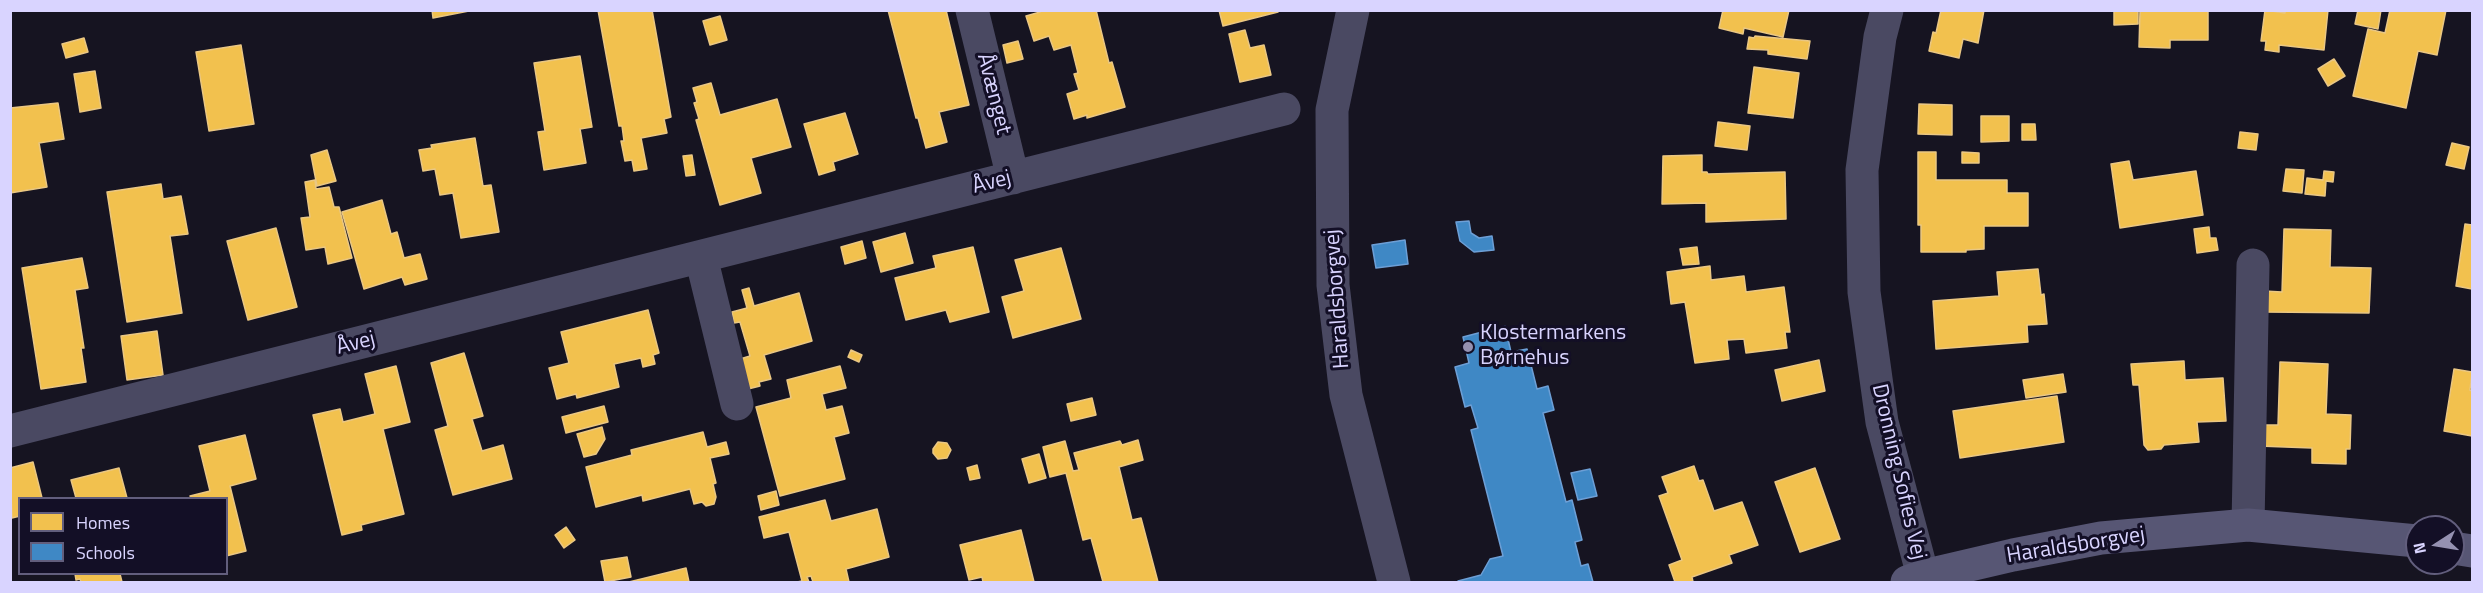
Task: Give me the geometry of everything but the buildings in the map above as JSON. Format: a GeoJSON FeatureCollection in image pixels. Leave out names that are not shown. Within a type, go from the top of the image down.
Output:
{"type":"FeatureCollection","features":[{"type":"Feature","properties":{"kind":"street","name":"Åvænget"},"geometry":{"type":"LineString","coordinates":[[972,10],[1013,178]]}},
{"type":"Feature","properties":{"kind":"street","name":"Haraldsborgvej"},"geometry":{"type":"LineString","coordinates":[[1353,10],[1332,110],[1333,285],[1346,396],[1393,582]]}},
{"type":"Feature","properties":{"kind":"street","name":"Dronning Sofies Vej"},"geometry":{"type":"LineString","coordinates":[[1887,10],[1880,37],[1862,170],[1864,292],[1882,422],[1915,579]]}},
{"type":"Feature","properties":{"kind":"street","name":"Åvej"},"geometry":{"type":"LineString","coordinates":[[10,430],[1284,109]]}},
{"type":"Feature","properties":{"kind":"street"},"geometry":{"type":"LineString","coordinates":[[700,257],[737,404]]}},
{"type":"Feature","properties":{"kind":"street"},"geometry":{"type":"LineString","coordinates":[[2248,525],[2253,265]]}},
{"type":"Feature","properties":{"kind":"street","name":"Haraldsborgvej"},"geometry":{"type":"LineString","coordinates":[[1915,579],[2013,555],[2101,538],[2248,525],[2405,540]]}},
{"type":"Feature","properties":{"kind":"place","name":"Klostermarkens Børnehus"},"geometry":{"type":"Point","coordinates":[1468,347]}}]}
